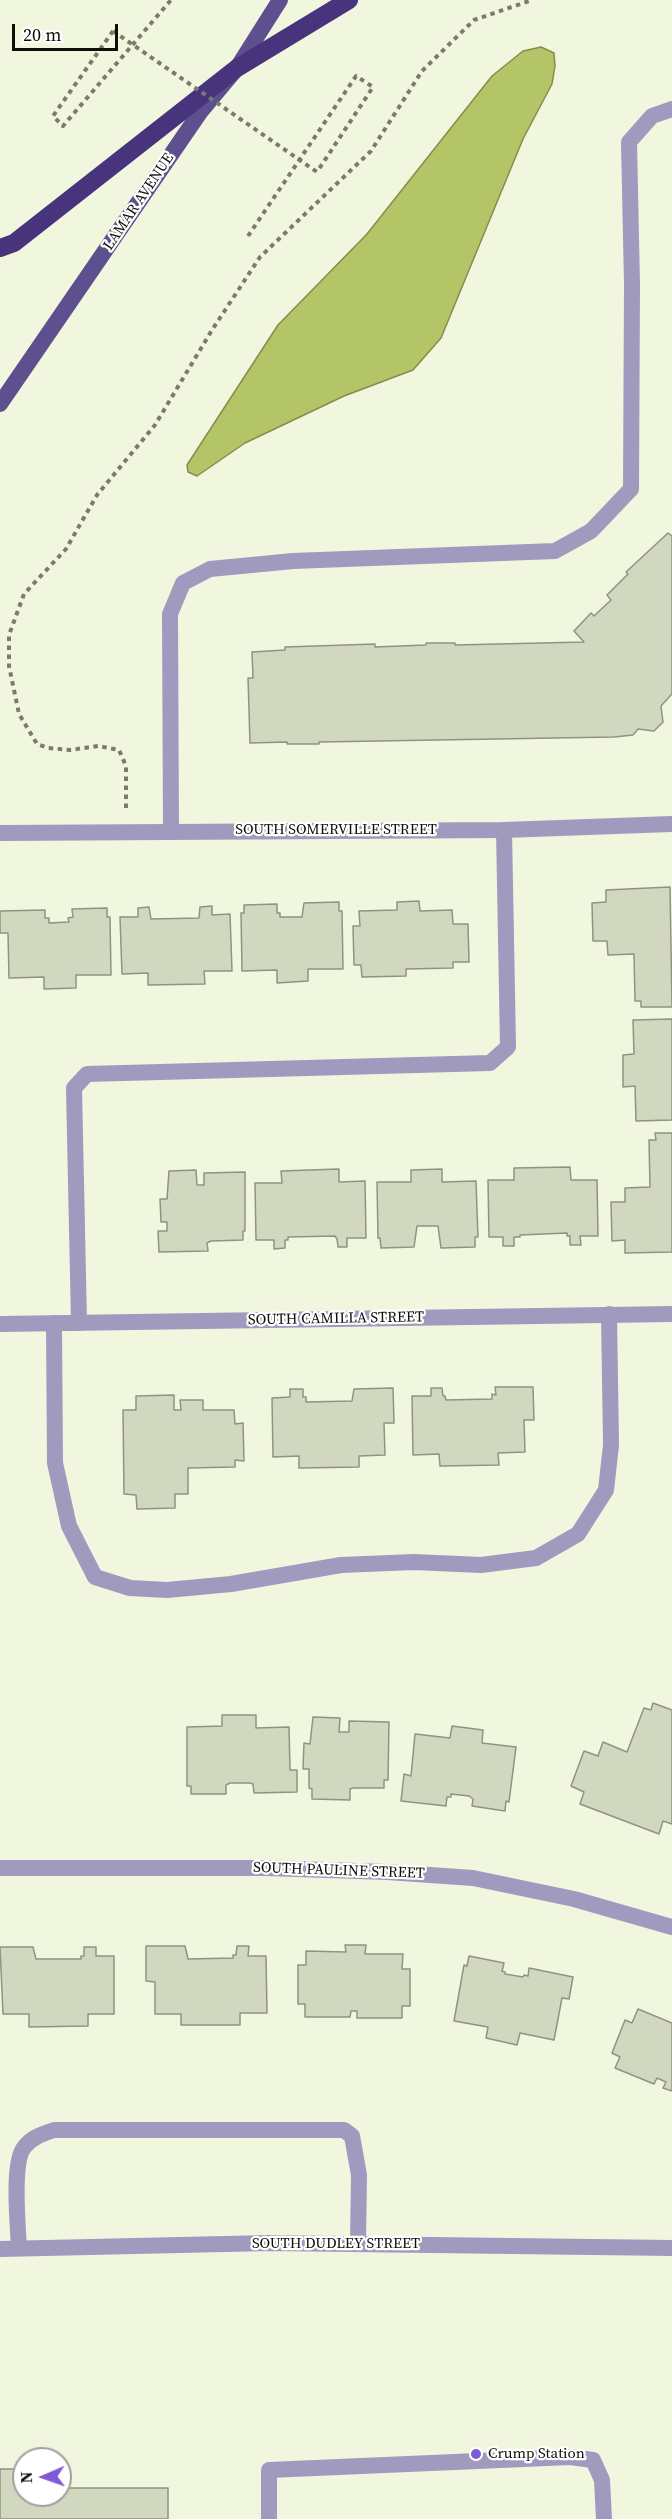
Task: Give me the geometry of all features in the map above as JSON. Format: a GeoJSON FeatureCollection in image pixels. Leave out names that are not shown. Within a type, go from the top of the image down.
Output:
{"type":"FeatureCollection","features":[{"type":"Feature","properties":{"kind":"highway"},"geometry":{"type":"LineString","coordinates":[[0,248],[14,243],[237,68],[349,0]]}},
{"type":"Feature","properties":{"kind":"main road","name":"LAMAR AVENUE"},"geometry":{"type":"LineString","coordinates":[[0,405],[201,111],[237,68],[280,0]]}},
{"type":"Feature","properties":{"kind":"street"},"geometry":{"type":"LineString","coordinates":[[171,831],[170,614],[183,583],[210,568],[293,561],[555,551],[591,531],[631,489],[632,285],[629,142],[652,116],[672,109]]}},
{"type":"Feature","properties":{"kind":"street","name":"SOUTH SOMERVILLE STREET"},"geometry":{"type":"LineString","coordinates":[[0,833],[504,830],[672,824]]}},
{"type":"Feature","properties":{"kind":"street"},"geometry":{"type":"LineString","coordinates":[[79,1323],[74,1088],[87,1074],[490,1063],[508,1047],[504,830]]}},
{"type":"Feature","properties":{"kind":"street"},"geometry":{"type":"LineString","coordinates":[[54,1323],[55,1463],[69,1526],[95,1576],[130,1588],[167,1590],[231,1584],[342,1564],[414,1562],[482,1565],[536,1558],[578,1534],[606,1490],[611,1445],[609,1314]]}},
{"type":"Feature","properties":{"kind":"street","name":"SOUTH CAMILLA STREET"},"geometry":{"type":"LineString","coordinates":[[0,1324],[672,1314]]}},
{"type":"Feature","properties":{"kind":"street","name":"SOUTH PAULINE STREET"},"geometry":{"type":"LineString","coordinates":[[0,1868],[266,1868],[387,1872],[473,1878],[574,1899],[672,1927]]}},
{"type":"Feature","properties":{"kind":"street"},"geometry":{"type":"LineString","coordinates":[[19,2248],[17,2180],[22,2150],[35,2137],[54,2130],[344,2130],[352,2136],[359,2175],[358,2244]]}},
{"type":"Feature","properties":{"kind":"street","name":"SOUTH DUDLEY STREET"},"geometry":{"type":"LineString","coordinates":[[0,2249],[270,2243],[672,2248]]}},
{"type":"Feature","properties":{"kind":"street"},"geometry":{"type":"LineString","coordinates":[[269,2519],[268,2470],[570,2457],[593,2460],[602,2480],[604,2519]]}},
{"type":"Feature","properties":{"kind":"path"},"geometry":{"type":"LineString","coordinates":[[171,0],[63,126],[53,116],[112,31],[317,172],[373,87],[356,76],[248,236]]}},
{"type":"Feature","properties":{"kind":"path"},"geometry":{"type":"LineString","coordinates":[[127,831],[126,766],[119,750],[98,746],[70,750],[48,748],[37,744],[19,714],[9,666],[9,635],[24,594],[66,549],[97,495],[155,425],[212,330],[260,257],[371,152],[422,71],[474,20],[532,0]]}},
{"type":"Feature","properties":{"kind":"shaded area"},"geometry":{"type":"Polygon","coordinates":[[[541,47],[554,53],[555,66],[552,84],[523,139],[441,338],[413,370],[344,396],[245,443],[197,476],[188,472],[187,465],[278,325],[367,234],[492,76],[523,51],[541,47]]]}},
{"type":"Feature","properties":{"kind":"building"},"geometry":{"type":"Polygon","coordinates":[[[668,533],[672,536],[672,694],[661,706],[663,722],[654,731],[638,729],[633,735],[614,737],[319,742],[319,744],[250,743],[248,678],[253,678],[252,652],[285,650],[285,647],[375,644],[375,647],[426,645],[426,643],[455,643],[455,645],[584,642],[574,631],[591,613],[594,616],[611,600],[607,595],[628,574],[626,572],[668,533]]]}},
{"type":"Feature","properties":{"kind":"building"},"geometry":{"type":"Polygon","coordinates":[[[670,887],[672,1007],[641,1007],[641,1001],[635,1001],[634,954],[608,955],[607,941],[593,941],[592,903],[606,902],[606,890],[670,887]]]}},
{"type":"Feature","properties":{"kind":"building"},"geometry":{"type":"Polygon","coordinates":[[[419,901],[420,911],[452,910],[453,924],[468,924],[469,962],[453,962],[453,968],[406,969],[406,976],[362,977],[361,965],[354,965],[353,926],[360,926],[359,911],[397,910],[397,902],[419,901]]]}},
{"type":"Feature","properties":{"kind":"building"},"geometry":{"type":"Polygon","coordinates":[[[339,902],[339,911],[342,911],[343,969],[308,969],[308,981],[277,983],[277,970],[242,971],[241,913],[244,913],[244,905],[277,904],[277,913],[280,913],[280,917],[302,917],[304,903],[339,902]]]}},
{"type":"Feature","properties":{"kind":"building"},"geometry":{"type":"Polygon","coordinates":[[[212,906],[212,915],[230,914],[232,971],[204,971],[205,984],[148,985],[148,973],[122,974],[120,917],[138,917],[138,908],[149,907],[151,919],[199,918],[200,907],[212,906]]]}},
{"type":"Feature","properties":{"kind":"building"},"geometry":{"type":"Polygon","coordinates":[[[107,908],[107,917],[110,917],[111,975],[76,975],[76,988],[44,989],[44,977],[9,978],[8,933],[0,933],[0,911],[45,910],[45,918],[49,918],[49,923],[69,922],[68,918],[73,917],[72,909],[107,908]]]}},
{"type":"Feature","properties":{"kind":"building"},"geometry":{"type":"Polygon","coordinates":[[[672,1019],[672,1120],[636,1121],[635,1086],[623,1087],[623,1055],[634,1054],[633,1020],[672,1019]]]}},
{"type":"Feature","properties":{"kind":"building"},"geometry":{"type":"Polygon","coordinates":[[[655,1133],[672,1133],[672,1252],[625,1253],[625,1240],[612,1241],[611,1202],[625,1202],[625,1188],[650,1187],[649,1140],[656,1140],[655,1133]]]}},
{"type":"Feature","properties":{"kind":"building"},"geometry":{"type":"Polygon","coordinates":[[[570,1167],[571,1180],[597,1180],[598,1236],[580,1236],[581,1245],[570,1245],[570,1236],[567,1236],[567,1233],[520,1235],[520,1237],[514,1237],[514,1246],[503,1246],[503,1237],[489,1237],[488,1180],[514,1180],[514,1168],[570,1167]]]}},
{"type":"Feature","properties":{"kind":"building"},"geometry":{"type":"Polygon","coordinates":[[[339,1169],[339,1182],[365,1181],[366,1238],[347,1238],[347,1247],[338,1247],[335,1236],[288,1237],[288,1240],[285,1240],[285,1248],[274,1249],[274,1240],[256,1240],[255,1183],[282,1183],[281,1171],[339,1169]]]}},
{"type":"Feature","properties":{"kind":"building"},"geometry":{"type":"Polygon","coordinates":[[[442,1169],[442,1182],[476,1181],[478,1237],[475,1237],[475,1247],[441,1248],[438,1226],[417,1226],[414,1247],[381,1248],[380,1238],[378,1238],[377,1182],[411,1182],[411,1170],[442,1169]]]}},
{"type":"Feature","properties":{"kind":"building"},"geometry":{"type":"Polygon","coordinates":[[[196,1170],[197,1185],[204,1185],[204,1173],[245,1172],[243,1240],[211,1241],[207,1243],[208,1251],[159,1252],[158,1231],[167,1231],[167,1222],[161,1222],[160,1199],[167,1199],[169,1171],[196,1170]]]}},
{"type":"Feature","properties":{"kind":"building"},"geometry":{"type":"Polygon","coordinates":[[[495,1387],[533,1387],[534,1420],[524,1420],[525,1452],[498,1453],[499,1465],[440,1466],[439,1454],[413,1455],[412,1396],[431,1396],[431,1388],[442,1388],[446,1400],[492,1399],[492,1394],[496,1395],[495,1387]]]}},
{"type":"Feature","properties":{"kind":"building"},"geometry":{"type":"Polygon","coordinates":[[[393,1388],[394,1423],[384,1423],[385,1455],[359,1456],[359,1467],[299,1468],[299,1456],[273,1457],[272,1398],[290,1397],[290,1389],[303,1389],[306,1402],[352,1401],[354,1389],[393,1388]]]}},
{"type":"Feature","properties":{"kind":"building"},"geometry":{"type":"Polygon","coordinates":[[[174,1395],[174,1410],[181,1410],[180,1400],[203,1400],[203,1410],[234,1410],[235,1424],[243,1423],[244,1461],[235,1460],[235,1467],[188,1468],[188,1494],[175,1494],[175,1508],[137,1509],[136,1495],[124,1494],[123,1410],[136,1410],[136,1396],[174,1395]]]}},
{"type":"Feature","properties":{"kind":"building"},"geometry":{"type":"Polygon","coordinates":[[[653,1703],[672,1710],[672,1824],[663,1821],[659,1834],[580,1804],[584,1792],[571,1786],[584,1751],[598,1756],[603,1742],[627,1752],[644,1708],[651,1710],[653,1703]]]}},
{"type":"Feature","properties":{"kind":"building"},"geometry":{"type":"Polygon","coordinates":[[[222,1715],[256,1715],[256,1728],[289,1727],[290,1770],[297,1770],[297,1792],[254,1793],[253,1784],[230,1783],[226,1785],[226,1794],[191,1794],[191,1786],[187,1786],[187,1727],[222,1726],[222,1715]]]}},
{"type":"Feature","properties":{"kind":"building"},"geometry":{"type":"Polygon","coordinates":[[[313,1717],[340,1718],[339,1732],[349,1732],[349,1721],[389,1722],[388,1780],[384,1780],[384,1788],[350,1789],[350,1800],[312,1799],[312,1789],[309,1788],[309,1769],[303,1769],[304,1743],[310,1744],[313,1717]]]}},
{"type":"Feature","properties":{"kind":"building"},"geometry":{"type":"Polygon","coordinates":[[[452,1726],[483,1730],[482,1743],[516,1747],[509,1802],[506,1801],[505,1811],[472,1806],[473,1799],[469,1796],[451,1794],[451,1797],[447,1797],[446,1806],[401,1801],[404,1774],[411,1776],[415,1734],[450,1738],[452,1726]]]}},
{"type":"Feature","properties":{"kind":"building"},"geometry":{"type":"Polygon","coordinates":[[[345,1945],[366,1945],[365,1954],[403,1954],[402,1969],[410,1969],[410,2006],[402,2006],[402,2018],[357,2018],[357,2011],[351,2011],[350,2017],[305,2017],[305,2004],[298,2004],[298,1965],[306,1965],[306,1951],[346,1952],[345,1945]]]}},
{"type":"Feature","properties":{"kind":"building"},"geometry":{"type":"Polygon","coordinates":[[[146,1946],[185,1946],[188,1959],[233,1958],[233,1955],[236,1955],[237,1946],[249,1946],[248,1956],[266,1956],[267,2013],[240,2013],[240,2025],[181,2025],[181,2014],[155,2014],[155,1982],[146,1981],[146,1946]]]}},
{"type":"Feature","properties":{"kind":"building"},"geometry":{"type":"Polygon","coordinates":[[[0,1947],[33,1947],[36,1959],[81,1959],[81,1956],[84,1956],[84,1947],[96,1947],[96,1956],[114,1956],[114,2014],[88,2014],[88,2026],[29,2027],[29,2014],[3,2014],[0,1947]]]}},
{"type":"Feature","properties":{"kind":"building"},"geometry":{"type":"Polygon","coordinates":[[[469,1956],[504,1963],[502,1971],[505,1974],[528,1976],[529,1968],[573,1977],[569,1999],[562,1998],[554,2040],[520,2033],[517,2045],[486,2038],[488,2027],[454,2021],[464,1965],[467,1966],[469,1956]]]}},
{"type":"Feature","properties":{"kind":"building"},"geometry":{"type":"Polygon","coordinates":[[[638,2009],[672,2023],[672,2091],[663,2088],[666,2082],[657,2078],[654,2084],[615,2068],[620,2057],[612,2053],[625,2020],[632,2023],[638,2009]]]}},
{"type":"Feature","properties":{"kind":"building"},"geometry":{"type":"Polygon","coordinates":[[[0,2469],[12,2469],[12,2507],[72,2507],[72,2488],[168,2488],[168,2519],[0,2519],[0,2469]]]}},
{"type":"Feature","properties":{"kind":"place","name":"Crump Station"},"geometry":{"type":"Point","coordinates":[476,2454]}}]}
